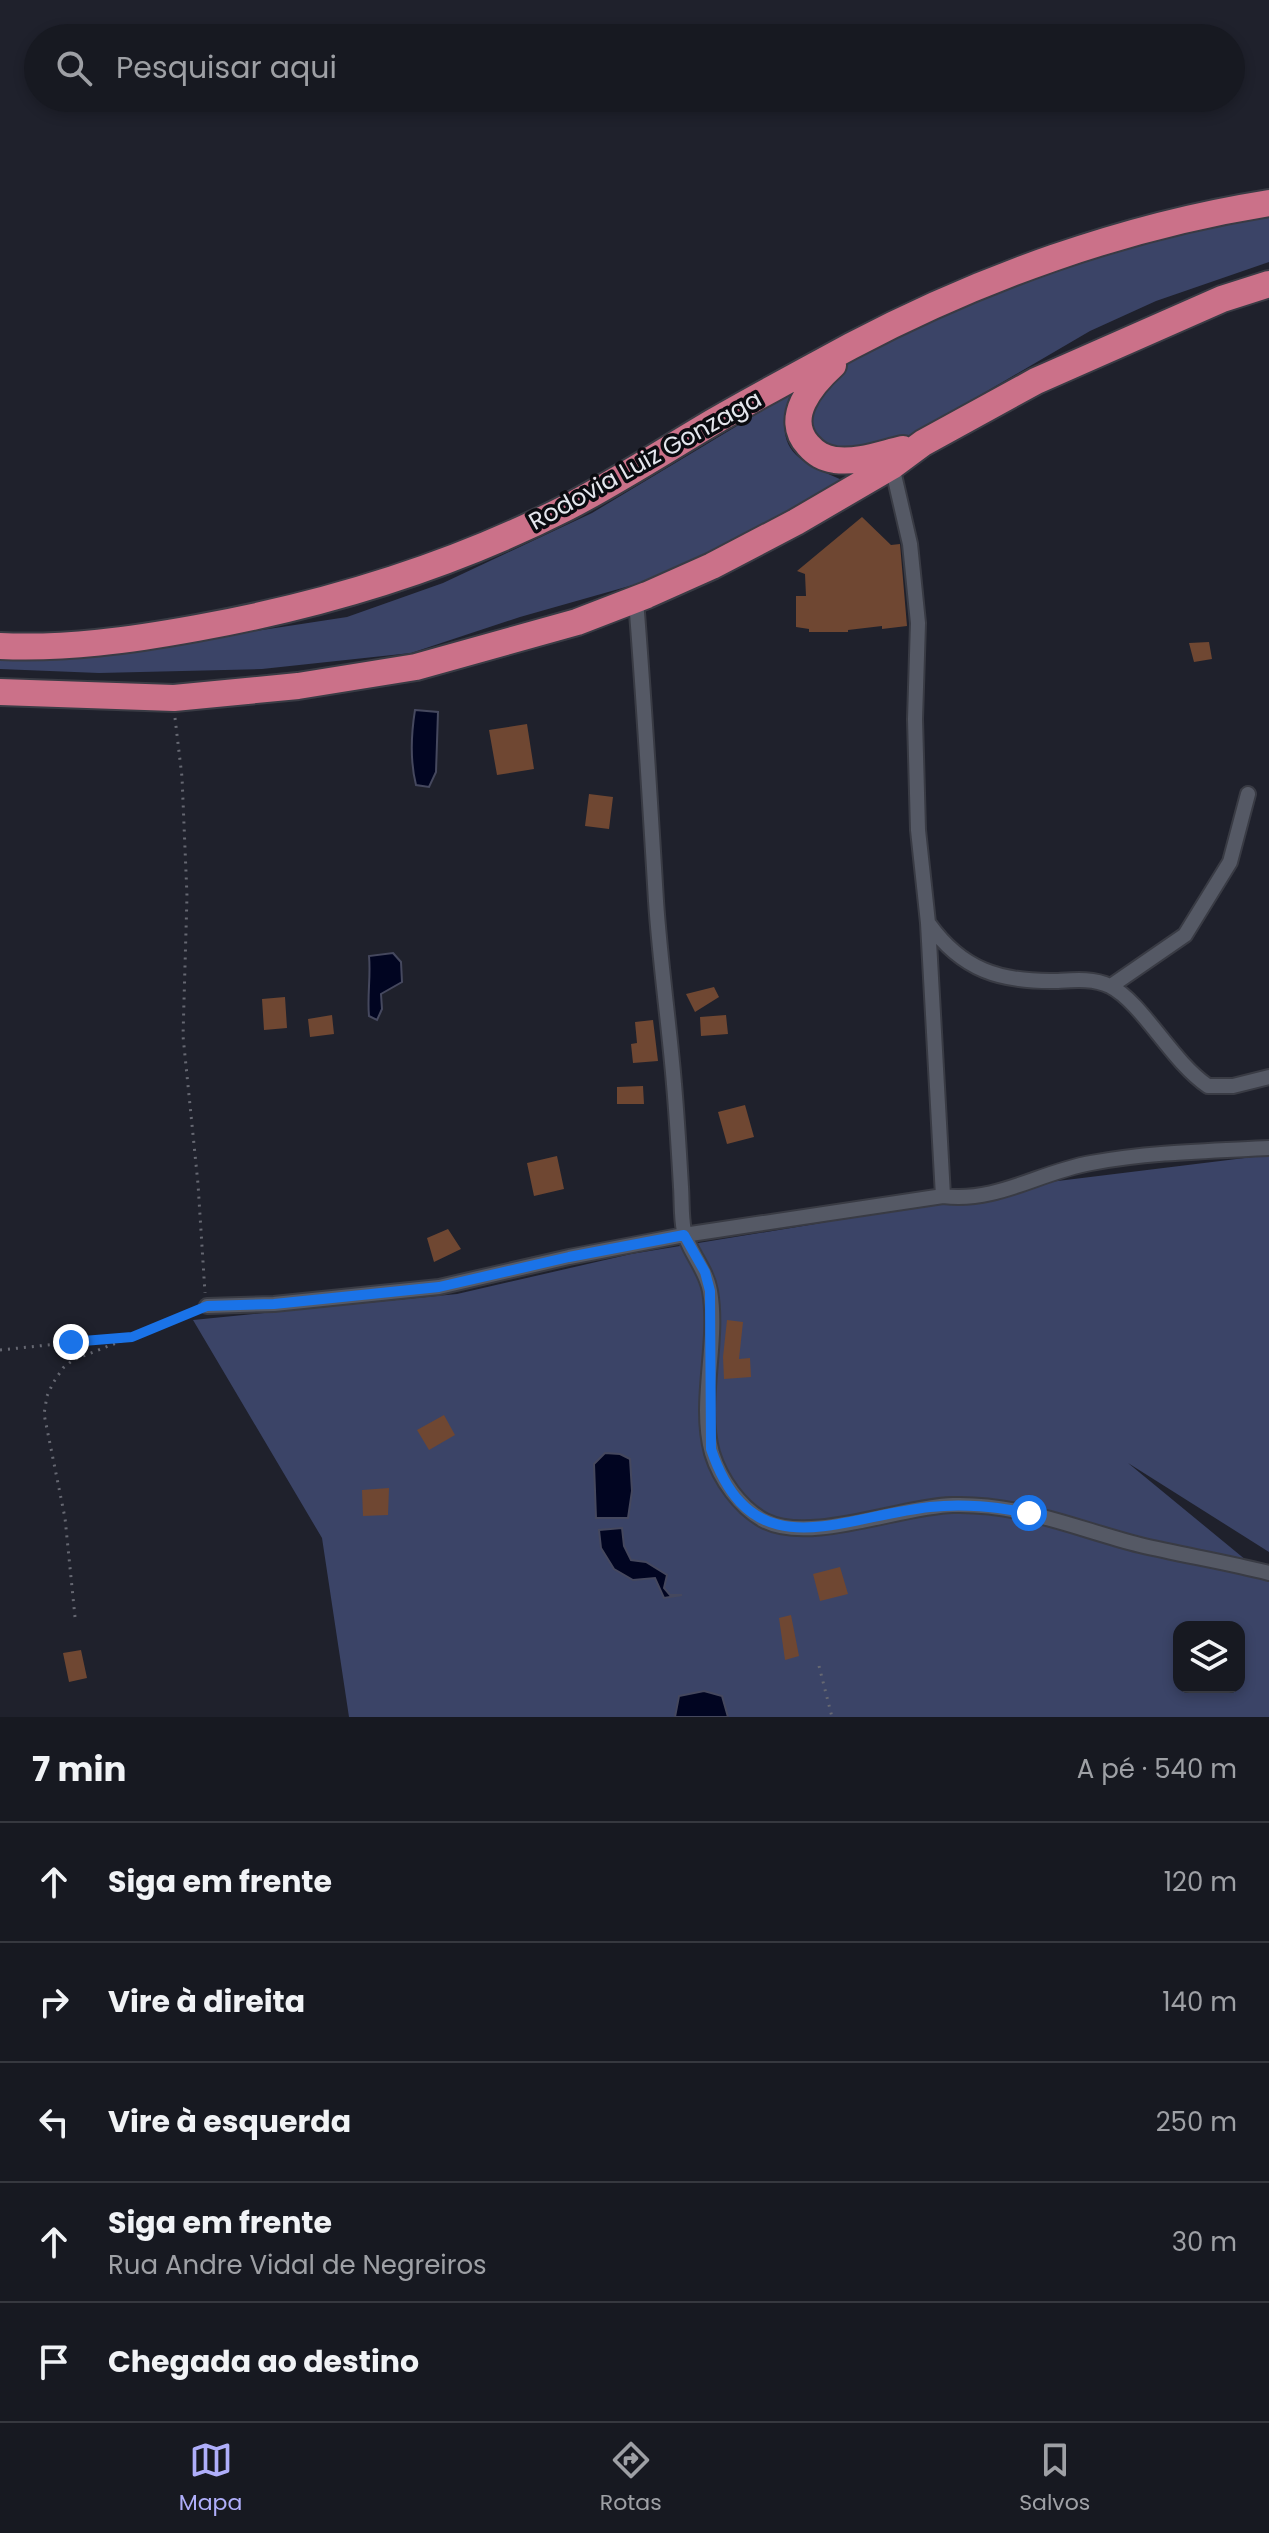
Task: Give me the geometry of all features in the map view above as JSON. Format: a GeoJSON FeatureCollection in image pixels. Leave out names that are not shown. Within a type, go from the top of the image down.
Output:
{"type":"FeatureCollection","features":[{"type":"Feature","properties":{"kind":"highway","name":"Rodovia Luiz Gonzaga"},"geometry":{"type":"LineString","coordinates":[[0,646],[78,646],[140,638],[302,605],[388,581],[483,546],[564,509],[853,345],[940,302],[1050,259],[1152,228],[1269,203]]}},
{"type":"Feature","properties":{"kind":"highway"},"geometry":{"type":"LineString","coordinates":[[0,692],[174,698],[298,686],[416,667],[577,622],[712,566],[796,522],[892,466],[923,443],[1036,381],[1222,299],[1269,284]]}},
{"type":"Feature","properties":{"kind":"highway"},"geometry":{"type":"LineString","coordinates":[[853,345],[812,386],[803,401],[798,415],[804,441],[816,454],[846,461],[923,443]]}},
{"type":"Feature","properties":{"kind":"street"},"geometry":{"type":"LineString","coordinates":[[892,466],[910,544],[918,623],[915,719],[918,830],[928,923],[943,1196]]}},
{"type":"Feature","properties":{"kind":"street"},"geometry":{"type":"LineString","coordinates":[[636,600],[684,1235],[705,1272],[710,1291],[711,1449],[727,1484],[742,1503],[761,1519],[785,1528],[831,1525],[931,1506],[989,1506],[1069,1522],[1140,1545],[1269,1573]]}},
{"type":"Feature","properties":{"kind":"street"},"geometry":{"type":"LineString","coordinates":[[1111,986],[1185,935],[1230,862],[1248,794]]}},
{"type":"Feature","properties":{"kind":"street"},"geometry":{"type":"LineString","coordinates":[[928,923],[956,955],[992,974],[1016,980],[1096,981],[1111,986],[1125,996],[1175,1058],[1208,1086],[1233,1086],[1269,1077]]}},
{"type":"Feature","properties":{"kind":"street"},"geometry":{"type":"LineString","coordinates":[[207,1306],[274,1304],[439,1287],[684,1235],[943,1196],[988,1196],[1051,1172],[1093,1162],[1269,1148]]}},
{"type":"Feature","properties":{"kind":"path"},"geometry":{"type":"LineString","coordinates":[[75,1617],[65,1518],[44,1405],[53,1383],[73,1360],[207,1306],[183,1036],[187,896],[182,777],[174,698]]}},
{"type":"Feature","properties":{"kind":"path"},"geometry":{"type":"LineString","coordinates":[[0,1350],[132,1337]]}},
{"type":"Feature","properties":{"kind":"path"},"geometry":{"type":"LineString","coordinates":[[819,1666],[832,1717]]}},
{"type":"Feature","properties":{"kind":"shaded area"},"geometry":{"type":"Polygon","coordinates":[[[1269,216],[1269,262],[1156,301],[1090,331],[893,446],[857,451],[830,446],[816,436],[810,420],[816,398],[838,368],[922,319],[1088,256],[1207,227],[1269,216]]]}},
{"type":"Feature","properties":{"kind":"shaded area"},"geometry":{"type":"Polygon","coordinates":[[[790,394],[785,428],[792,450],[811,466],[842,480],[736,545],[654,579],[520,617],[411,653],[262,669],[99,673],[0,669],[0,653],[137,649],[347,617],[443,583],[592,513],[790,394]]]}},
{"type":"Feature","properties":{"kind":"shaded area"},"geometry":{"type":"Polygon","coordinates":[[[415,710],[438,712],[436,772],[429,787],[416,785],[414,776],[412,748],[415,710]]]}},
{"type":"Feature","properties":{"kind":"shaded area"},"geometry":{"type":"Polygon","coordinates":[[[393,953],[401,962],[402,982],[381,994],[382,1009],[377,1020],[369,1016],[369,956],[393,953]]]}},
{"type":"Feature","properties":{"kind":"shaded area"},"geometry":{"type":"Polygon","coordinates":[[[1269,1155],[1269,1552],[1128,1463],[1269,1579],[1269,1717],[349,1717],[322,1538],[193,1320],[457,1294],[631,1254],[1017,1186],[1269,1155]]]}},
{"type":"Feature","properties":{"kind":"shaded area"},"geometry":{"type":"Polygon","coordinates":[[[605,1453],[620,1454],[630,1459],[632,1491],[628,1518],[596,1518],[594,1464],[605,1453]]]}},
{"type":"Feature","properties":{"kind":"shaded area"},"geometry":{"type":"Polygon","coordinates":[[[622,1528],[624,1546],[631,1560],[646,1562],[667,1575],[664,1588],[670,1595],[682,1595],[664,1598],[655,1578],[633,1580],[614,1569],[601,1548],[599,1530],[622,1528]]]}},
{"type":"Feature","properties":{"kind":"shaded area"},"geometry":{"type":"Polygon","coordinates":[[[704,1691],[722,1696],[728,1717],[675,1717],[679,1696],[704,1691]]]}},
{"type":"Feature","properties":{"kind":"building"},"geometry":{"type":"Polygon","coordinates":[[[862,517],[891,545],[900,544],[907,626],[882,629],[882,626],[848,632],[809,632],[809,629],[796,627],[796,596],[806,596],[805,574],[797,571],[862,517]]]}},
{"type":"Feature","properties":{"kind":"building"},"geometry":{"type":"Polygon","coordinates":[[[1209,642],[1212,659],[1194,662],[1189,643],[1209,642]]]}},
{"type":"Feature","properties":{"kind":"building"},"geometry":{"type":"Polygon","coordinates":[[[527,724],[534,769],[497,775],[489,730],[527,724]]]}},
{"type":"Feature","properties":{"kind":"building"},"geometry":{"type":"Polygon","coordinates":[[[589,794],[613,797],[609,829],[585,826],[589,794]]]}},
{"type":"Feature","properties":{"kind":"building"},"geometry":{"type":"Polygon","coordinates":[[[714,987],[719,997],[695,1012],[686,994],[714,987]]]}},
{"type":"Feature","properties":{"kind":"building"},"geometry":{"type":"Polygon","coordinates":[[[285,997],[287,1028],[264,1030],[262,999],[285,997]]]}},
{"type":"Feature","properties":{"kind":"building"},"geometry":{"type":"Polygon","coordinates":[[[332,1015],[334,1034],[310,1037],[308,1019],[332,1015]]]}},
{"type":"Feature","properties":{"kind":"building"},"geometry":{"type":"Polygon","coordinates":[[[726,1015],[728,1034],[701,1036],[700,1017],[726,1015]]]}},
{"type":"Feature","properties":{"kind":"building"},"geometry":{"type":"Polygon","coordinates":[[[653,1020],[658,1061],[633,1063],[631,1044],[637,1043],[635,1022],[653,1020]]]}},
{"type":"Feature","properties":{"kind":"building"},"geometry":{"type":"Polygon","coordinates":[[[643,1086],[644,1104],[617,1104],[617,1087],[643,1086]]]}},
{"type":"Feature","properties":{"kind":"building"},"geometry":{"type":"Polygon","coordinates":[[[745,1105],[754,1137],[727,1144],[718,1112],[745,1105]]]}},
{"type":"Feature","properties":{"kind":"building"},"geometry":{"type":"Polygon","coordinates":[[[557,1156],[564,1189],[534,1196],[527,1163],[557,1156]]]}},
{"type":"Feature","properties":{"kind":"building"},"geometry":{"type":"Polygon","coordinates":[[[448,1229],[461,1249],[434,1262],[427,1238],[448,1229]]]}},
{"type":"Feature","properties":{"kind":"building"},"geometry":{"type":"Polygon","coordinates":[[[727,1320],[743,1322],[739,1359],[750,1358],[751,1377],[724,1379],[727,1320]]]}},
{"type":"Feature","properties":{"kind":"building"},"geometry":{"type":"Polygon","coordinates":[[[444,1415],[455,1435],[429,1450],[417,1430],[444,1415]]]}},
{"type":"Feature","properties":{"kind":"building"},"geometry":{"type":"Polygon","coordinates":[[[389,1488],[388,1515],[363,1516],[362,1490],[389,1488]]]}},
{"type":"Feature","properties":{"kind":"building"},"geometry":{"type":"Polygon","coordinates":[[[840,1567],[848,1594],[820,1601],[813,1574],[840,1567]]]}},
{"type":"Feature","properties":{"kind":"building"},"geometry":{"type":"Polygon","coordinates":[[[791,1615],[799,1656],[785,1660],[779,1618],[791,1615]]]}},
{"type":"Feature","properties":{"kind":"building"},"geometry":{"type":"Polygon","coordinates":[[[81,1650],[87,1678],[69,1682],[63,1653],[81,1650]]]}},
{"type":"Feature","properties":{"kind":"route"},"geometry":{"type":"LineString","coordinates":[[71,1342],[132,1337],[207,1306],[274,1304],[439,1287],[684,1235],[705,1272],[710,1291],[711,1449],[727,1484],[742,1503],[761,1519],[785,1528],[799,1528],[955,1504],[1029,1513]]}}]}
